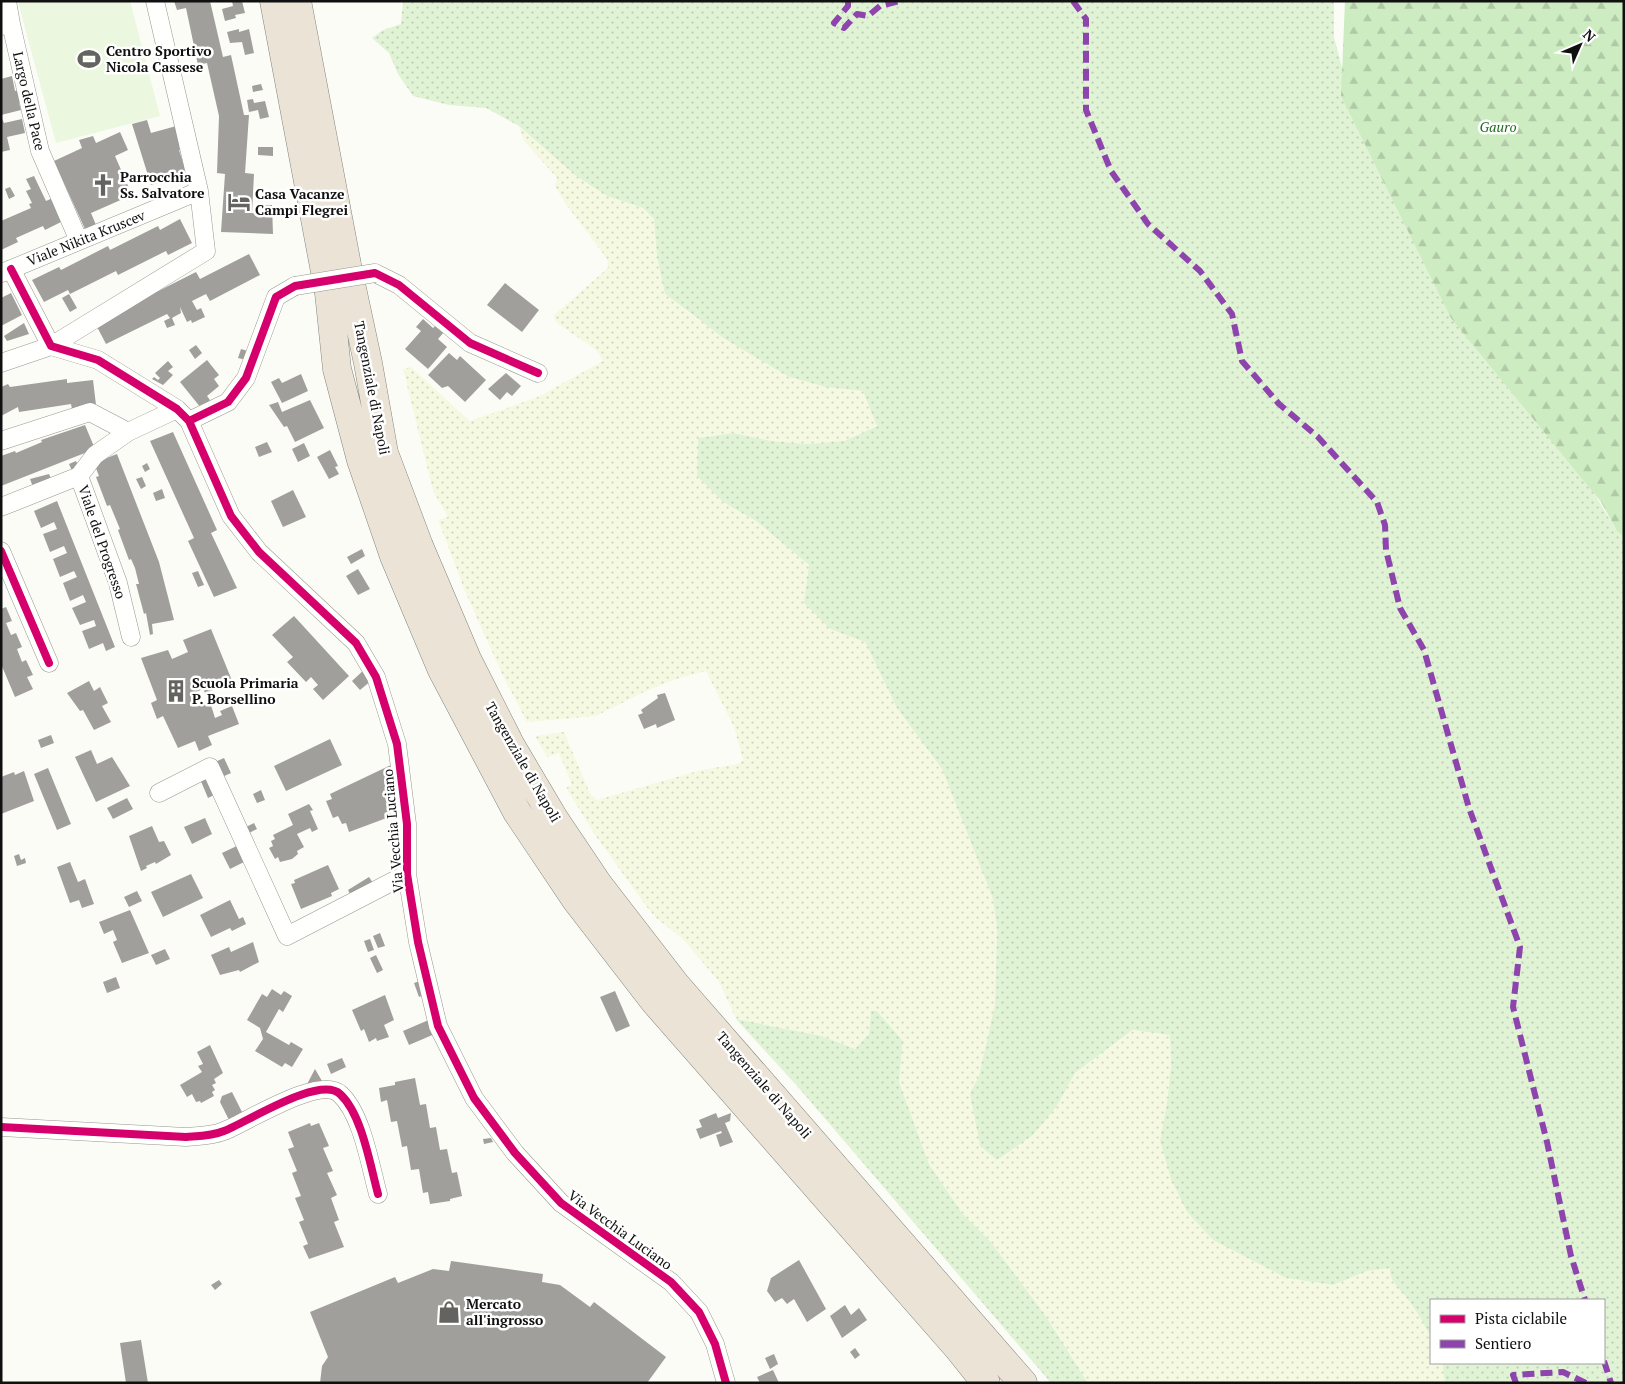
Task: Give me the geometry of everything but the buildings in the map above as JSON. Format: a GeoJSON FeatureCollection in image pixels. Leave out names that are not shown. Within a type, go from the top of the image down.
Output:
{"type":"FeatureCollection","features":[{"type":"Feature","properties":{"kind":"highway","name":"Tangenziale di Napoli"},"geometry":{"type":"LineString","coordinates":[[274,1],[329,293],[337,369],[361,460],[394,556],[442,670],[517,812],[576,900],[654,1001],[958,1348],[986,1383]]}},
{"type":"Feature","properties":{"kind":"highway","name":"Tangenziale di Napoli"},"geometry":{"type":"LineString","coordinates":[[297,1],[384,453],[419,546],[467,659],[511,746],[553,817],[598,884],[676,985],[1023,1383]]}},
{"type":"Feature","properties":{"kind":"street","name":"Largo della Pace"},"geometry":{"type":"LineString","coordinates":[[7,1],[6,25],[40,151],[79,241]]}},
{"type":"Feature","properties":{"kind":"street"},"geometry":{"type":"LineString","coordinates":[[1,363],[51,346],[206,251],[199,191],[155,1]]}},
{"type":"Feature","properties":{"kind":"street","name":"Viale Nikita Kruscev"},"geometry":{"type":"LineString","coordinates":[[6,271],[199,191]]}},
{"type":"Feature","properties":{"kind":"street"},"geometry":{"type":"LineString","coordinates":[[6,271],[51,346],[98,360],[183,415]]}},
{"type":"Feature","properties":{"kind":"street","name":"Viale del Progresso"},"geometry":{"type":"LineString","coordinates":[[1,507],[79,476],[95,455],[128,432],[228,402],[246,378],[276,297],[294,286],[375,272],[399,285],[470,343],[538,373]]}},
{"type":"Feature","properties":{"kind":"street"},"geometry":{"type":"LineString","coordinates":[[1,441],[90,412],[128,432]]}},
{"type":"Feature","properties":{"kind":"street","name":"Via Vecchia Luciano"},"geometry":{"type":"LineString","coordinates":[[183,415],[231,516],[259,552],[356,643],[376,677],[398,744],[407,824],[407,874],[418,942],[438,1026],[474,1098],[515,1153],[561,1203],[671,1282],[699,1312],[715,1344],[726,1383]]}},
{"type":"Feature","properties":{"kind":"street","name":"Viale del Progresso"},"geometry":{"type":"LineString","coordinates":[[79,476],[118,584],[131,637]]}},
{"type":"Feature","properties":{"kind":"street"},"geometry":{"type":"LineString","coordinates":[[1,551],[49,663]]}},
{"type":"Feature","properties":{"kind":"street"},"geometry":{"type":"LineString","coordinates":[[159,792],[210,767],[287,936],[407,874]]}},
{"type":"Feature","properties":{"kind":"street"},"geometry":{"type":"LineString","coordinates":[[1,1127],[186,1137],[206,1136],[223,1131],[298,1096],[325,1088],[340,1093],[357,1119],[378,1194]]}},
{"type":"Feature","properties":{"kind":"green space","name":"Centro Sportivo Nicola Cassese"},"geometry":{"type":"Polygon","coordinates":[[[130,1],[160,116],[56,143],[18,2],[130,1]]]}},
{"type":"Feature","properties":{"kind":"green space"},"geometry":{"type":"Polygon","coordinates":[[[403,1],[1334,1],[1334,37],[1349,94],[1617,531],[1624,537],[1624,1383],[1445,1383],[1442,1364],[1605,1364],[1605,1299],[1430,1299],[1430,1335],[1413,1306],[1394,1282],[1390,1268],[1367,1271],[1333,1285],[1286,1278],[1213,1240],[1187,1212],[1171,1179],[1160,1141],[1171,1066],[1170,1035],[1133,1030],[1075,1073],[1057,1106],[1033,1135],[997,1160],[980,1146],[970,1093],[979,1076],[995,1004],[997,929],[993,899],[942,769],[897,708],[865,642],[830,629],[804,603],[809,565],[756,521],[723,502],[697,476],[698,438],[734,433],[771,441],[807,444],[844,441],[877,426],[863,391],[826,387],[789,377],[725,339],[665,294],[657,257],[654,219],[643,208],[607,196],[576,176],[519,126],[486,108],[449,105],[413,96],[398,74],[389,53],[372,38],[383,30],[401,24],[403,1]]]}},
{"type":"Feature","properties":{"kind":"green space","name":"Gauro"},"geometry":{"type":"Polygon","coordinates":[[[1345,1],[1624,1],[1624,537],[1617,531],[1601,502],[1451,318],[1341,96],[1345,1]]]}},
{"type":"Feature","properties":{"kind":"green space"},"geometry":{"type":"Polygon","coordinates":[[[519,126],[576,176],[607,196],[643,208],[654,219],[657,257],[665,294],[694,317],[789,377],[826,387],[863,390],[877,425],[844,441],[807,444],[771,441],[734,433],[699,438],[697,476],[723,502],[756,521],[809,565],[830,629],[865,642],[897,708],[942,769],[993,899],[997,929],[995,1004],[979,1076],[970,1093],[1057,1106],[1075,1073],[1134,1030],[1170,1035],[1171,1066],[1167,1103],[1213,1240],[1286,1278],[1333,1285],[1367,1271],[1390,1267],[1390,1274],[1394,1283],[1410,1301],[1430,1335],[1430,1364],[1442,1364],[1445,1383],[1088,1383],[1045,1315],[991,1242],[962,1213],[929,1164],[899,1082],[903,1041],[877,1011],[871,1011],[869,1034],[855,1049],[822,1036],[736,1019],[719,982],[683,939],[656,918],[646,906],[595,835],[566,788],[572,785],[559,753],[547,757],[535,736],[564,732],[590,793],[597,800],[701,770],[738,764],[743,760],[734,727],[706,671],[673,680],[596,716],[527,722],[503,676],[464,589],[438,520],[448,517],[433,491],[403,369],[411,367],[470,421],[538,397],[603,361],[596,350],[557,323],[553,316],[608,268],[607,259],[565,203],[555,186],[557,178],[524,141],[519,126]]]}},
{"type":"Feature","properties":{"kind":"green space"},"geometry":{"type":"Polygon","coordinates":[[[871,1011],[877,1011],[903,1041],[899,1082],[929,1164],[962,1213],[991,1242],[1045,1315],[1088,1383],[1051,1383],[798,1087],[736,1019],[822,1036],[855,1049],[869,1034],[871,1011]]]}},
{"type":"Feature","properties":{"kind":"marked path"},"geometry":{"type":"LineString","coordinates":[[848,1],[848,6],[834,23],[844,28],[857,14],[868,16],[880,6],[900,1]]}},
{"type":"Feature","properties":{"kind":"marked path"},"geometry":{"type":"LineString","coordinates":[[1073,1],[1086,19],[1086,110],[1111,171],[1148,224],[1200,271],[1232,314],[1242,361],[1279,404],[1318,437],[1377,502],[1385,525],[1386,550],[1400,608],[1424,650],[1469,808],[1520,947],[1513,1007],[1547,1142],[1571,1256],[1585,1299]]}},
{"type":"Feature","properties":{"kind":"marked path"},"geometry":{"type":"LineString","coordinates":[[1605,1364],[1611,1383]]}},
{"type":"Feature","properties":{"kind":"marked path"},"geometry":{"type":"LineString","coordinates":[[1516,1383],[1513,1375],[1563,1372],[1586,1383]]}},
{"type":"Feature","properties":{"kind":"cycle path"},"geometry":{"type":"LineString","coordinates":[[11,269],[51,346],[98,360],[177,409],[189,421],[231,516],[259,552],[356,643],[376,677],[397,744],[407,824],[407,874],[418,942],[438,1026],[474,1098],[515,1153],[561,1203],[671,1282],[699,1312],[715,1344],[726,1383]]}},
{"type":"Feature","properties":{"kind":"cycle path"},"geometry":{"type":"LineString","coordinates":[[189,421],[228,402],[246,378],[276,297],[295,286],[375,273],[399,285],[470,343],[538,373]]}},
{"type":"Feature","properties":{"kind":"cycle path"},"geometry":{"type":"LineString","coordinates":[[1,551],[49,663]]}},
{"type":"Feature","properties":{"kind":"cycle path"},"geometry":{"type":"LineString","coordinates":[[1,1127],[186,1137],[205,1136],[224,1131],[301,1095],[317,1090],[330,1090],[340,1094],[354,1114],[360,1127],[378,1194]]}},
{"type":"Feature","properties":{"kind":"place","name":"Centro Sportivo Nicola Cassese"},"geometry":{"type":"Point","coordinates":[89,59]}},
{"type":"Feature","properties":{"kind":"place","name":"Parrocchia Ss. Salvatore"},"geometry":{"type":"Point","coordinates":[103,185]}},
{"type":"Feature","properties":{"kind":"place","name":"Casa Vacanze Campi Flegrei"},"geometry":{"type":"Point","coordinates":[239,202]}},
{"type":"Feature","properties":{"kind":"place","name":"Scuola Primaria P. Borsellino"},"geometry":{"type":"Point","coordinates":[176,691]}},
{"type":"Feature","properties":{"kind":"place","name":"Mercato all'ingrosso"},"geometry":{"type":"Point","coordinates":[449,1312]}}]}
